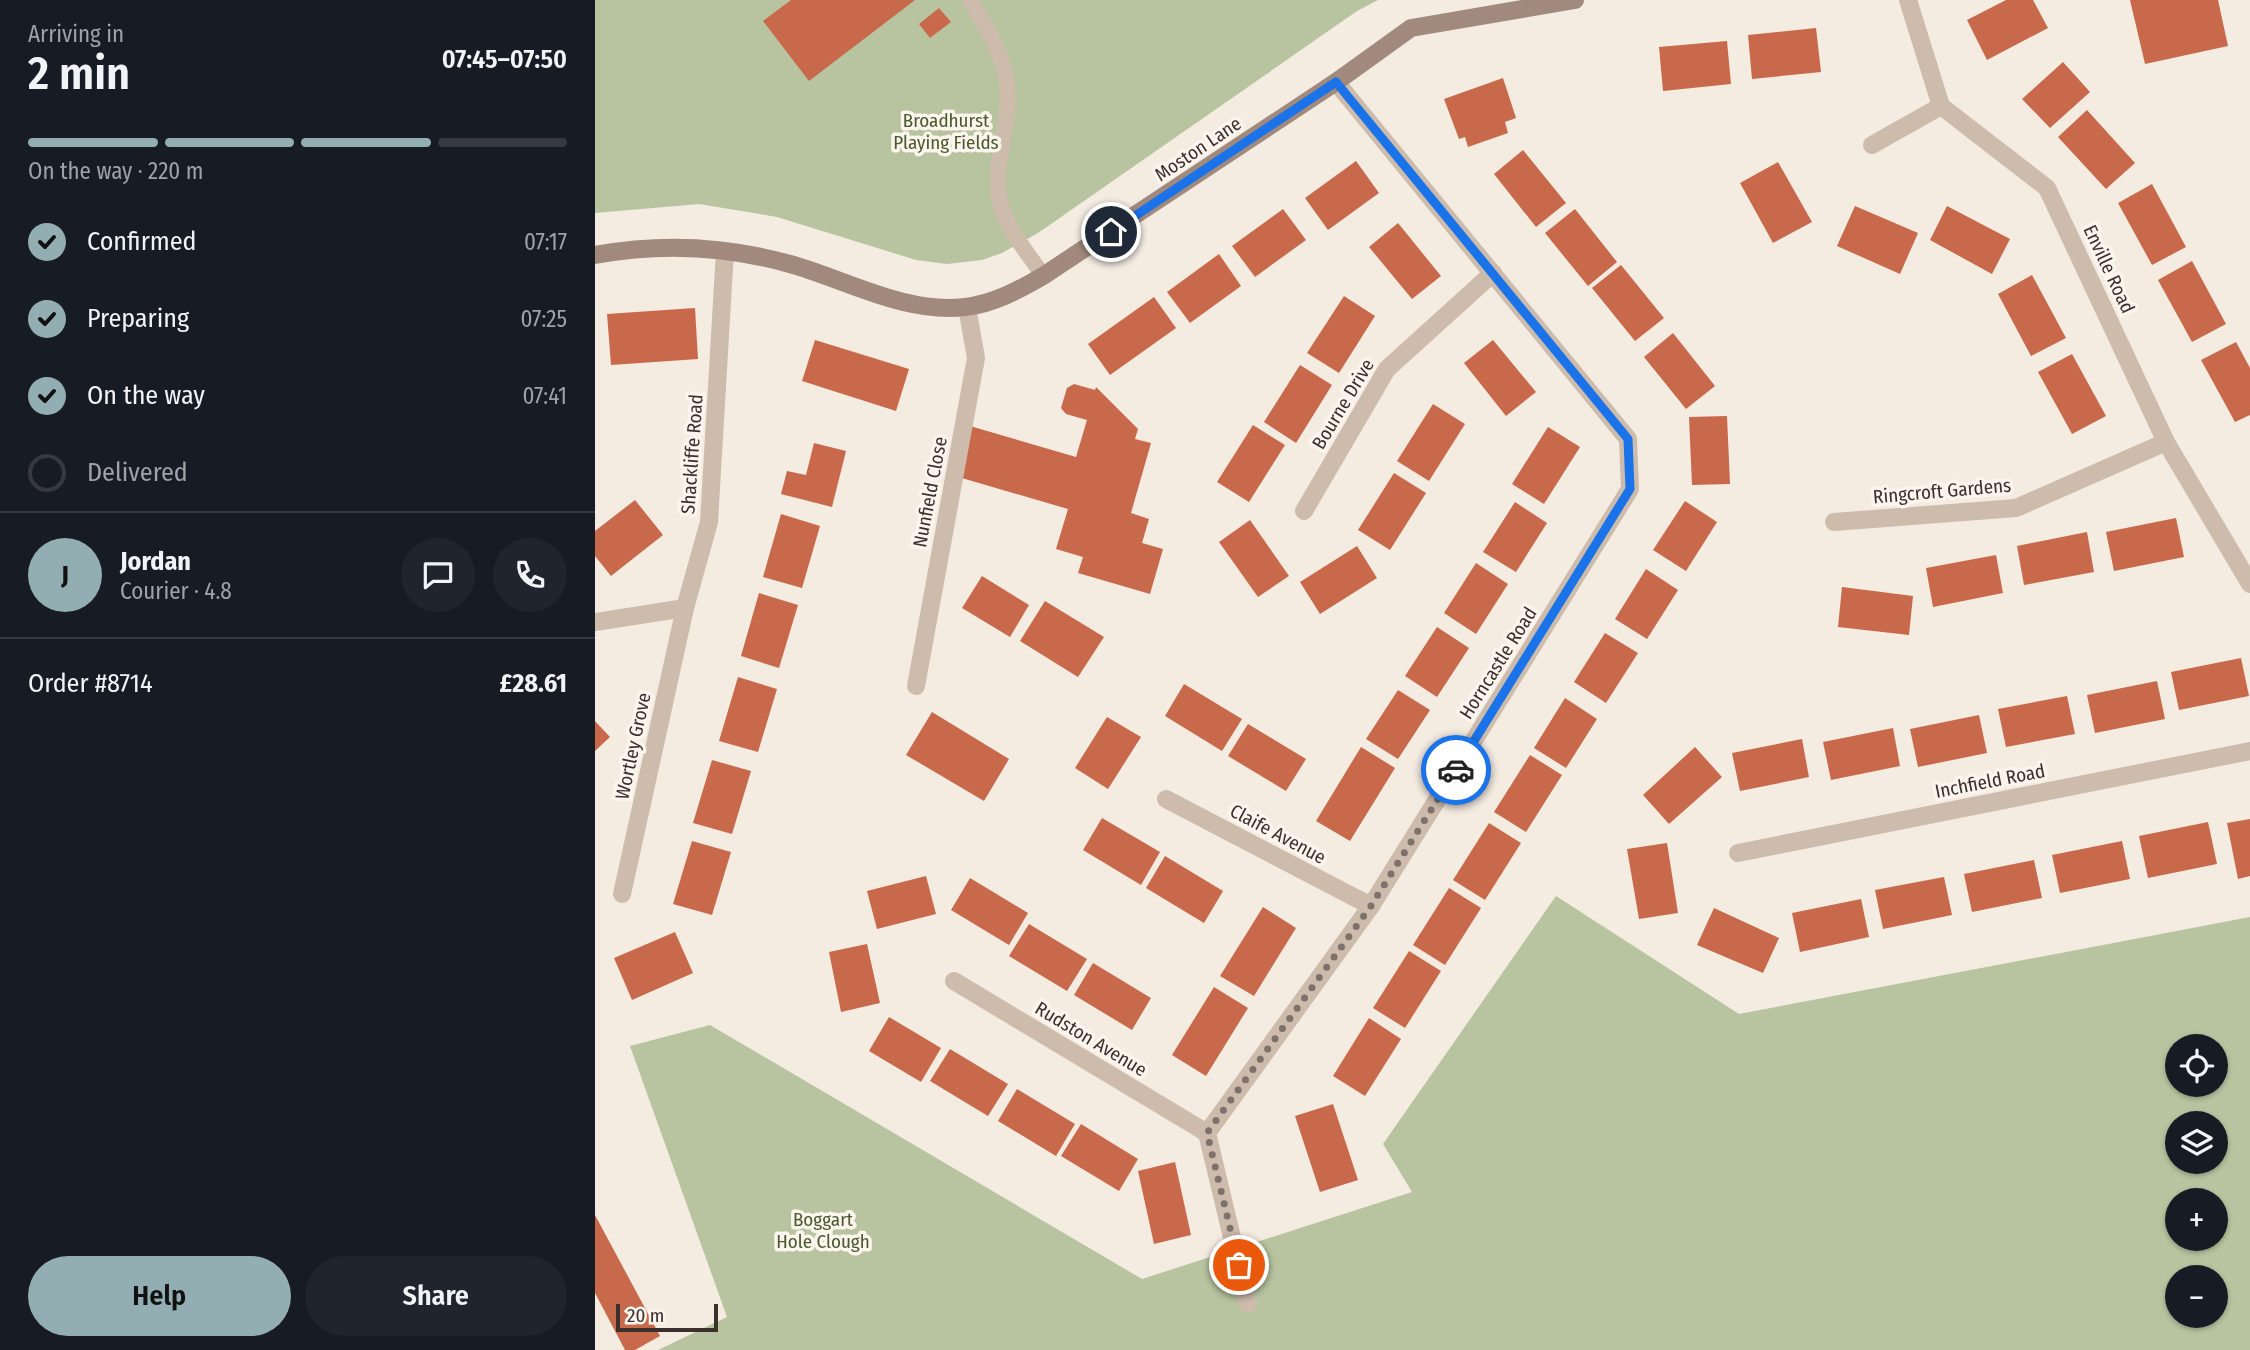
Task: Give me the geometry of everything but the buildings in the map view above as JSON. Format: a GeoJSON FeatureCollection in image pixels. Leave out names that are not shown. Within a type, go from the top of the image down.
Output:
{"type":"FeatureCollection","features":[{"type":"Feature","properties":{"kind":"street","name":"Moston Lane"},"geometry":{"type":"LineString","coordinates":[[595,254],[658,248],[725,251],[790,264],[909,303],[947,309],[967,307],[1005,296],[1043,276],[1336,82],[1411,28],[1575,0]]}},
{"type":"Feature","properties":{"kind":"street"},"geometry":{"type":"LineString","coordinates":[[1872,145],[1941,106],[1908,0]]}},
{"type":"Feature","properties":{"kind":"street","name":"Horncastle Road"},"geometry":{"type":"LineString","coordinates":[[1207,1133],[1371,906],[1630,489],[1628,439],[1336,82]]}},
{"type":"Feature","properties":{"kind":"street","name":"Enville Road"},"geometry":{"type":"LineString","coordinates":[[1941,106],[2047,188],[2166,442],[2250,584]]}},
{"type":"Feature","properties":{"kind":"street","name":"Shackliffe Road"},"geometry":{"type":"LineString","coordinates":[[685,608],[709,522],[725,251]]}},
{"type":"Feature","properties":{"kind":"street","name":"Bourne Drive"},"geometry":{"type":"LineString","coordinates":[[1304,511],[1387,369],[1493,273]]}},
{"type":"Feature","properties":{"kind":"street","name":"Nunfield Close"},"geometry":{"type":"LineString","coordinates":[[916,685],[976,358],[967,307]]}},
{"type":"Feature","properties":{"kind":"street","name":"Ringcroft Gardens"},"geometry":{"type":"LineString","coordinates":[[1834,522],[2016,508],[2166,442]]}},
{"type":"Feature","properties":{"kind":"street"},"geometry":{"type":"LineString","coordinates":[[595,622],[685,608]]}},
{"type":"Feature","properties":{"kind":"street","name":"Wortley Grove"},"geometry":{"type":"LineString","coordinates":[[622,894],[685,608]]}},
{"type":"Feature","properties":{"kind":"street","name":"Inchfield Road"},"geometry":{"type":"LineString","coordinates":[[1738,853],[2250,751]]}},
{"type":"Feature","properties":{"kind":"street","name":"Claife Avenue"},"geometry":{"type":"LineString","coordinates":[[1166,799],[1371,906]]}},
{"type":"Feature","properties":{"kind":"street","name":"Rudston Avenue"},"geometry":{"type":"LineString","coordinates":[[954,981],[1207,1133]]}},
{"type":"Feature","properties":{"kind":"street"},"geometry":{"type":"LineString","coordinates":[[1207,1133],[1248,1304]]}},
{"type":"Feature","properties":{"kind":"lane"},"geometry":{"type":"LineString","coordinates":[[970,0],[989,31],[1005,70],[1008,97],[998,185],[1005,216],[1043,276]]}},
{"type":"Feature","properties":{"kind":"green space","name":"Broadhurst Playing Fields"},"geometry":{"type":"Polygon","coordinates":[[[595,0],[1378,0],[1357,11],[1038,233],[1002,253],[982,260],[947,264],[916,260],[777,217],[699,204],[595,213],[595,0]]]}},
{"type":"Feature","properties":{"kind":"green space","name":"Boggart Hole Clough"},"geometry":{"type":"Polygon","coordinates":[[[1556,896],[1739,1014],[2250,917],[2250,1350],[658,1350],[727,1317],[630,1046],[710,1025],[1142,1279],[1412,1192],[1383,1144],[1556,896]]]}},
{"type":"Feature","properties":{"kind":"way so far"},"geometry":{"type":"LineString","coordinates":[[1239,1265],[1207,1133],[1371,906],[1456,770]]}},
{"type":"Feature","properties":{"kind":"route"},"geometry":{"type":"LineString","coordinates":[[1111,232],[1336,82],[1628,439],[1630,489],[1456,770]]}}]}
